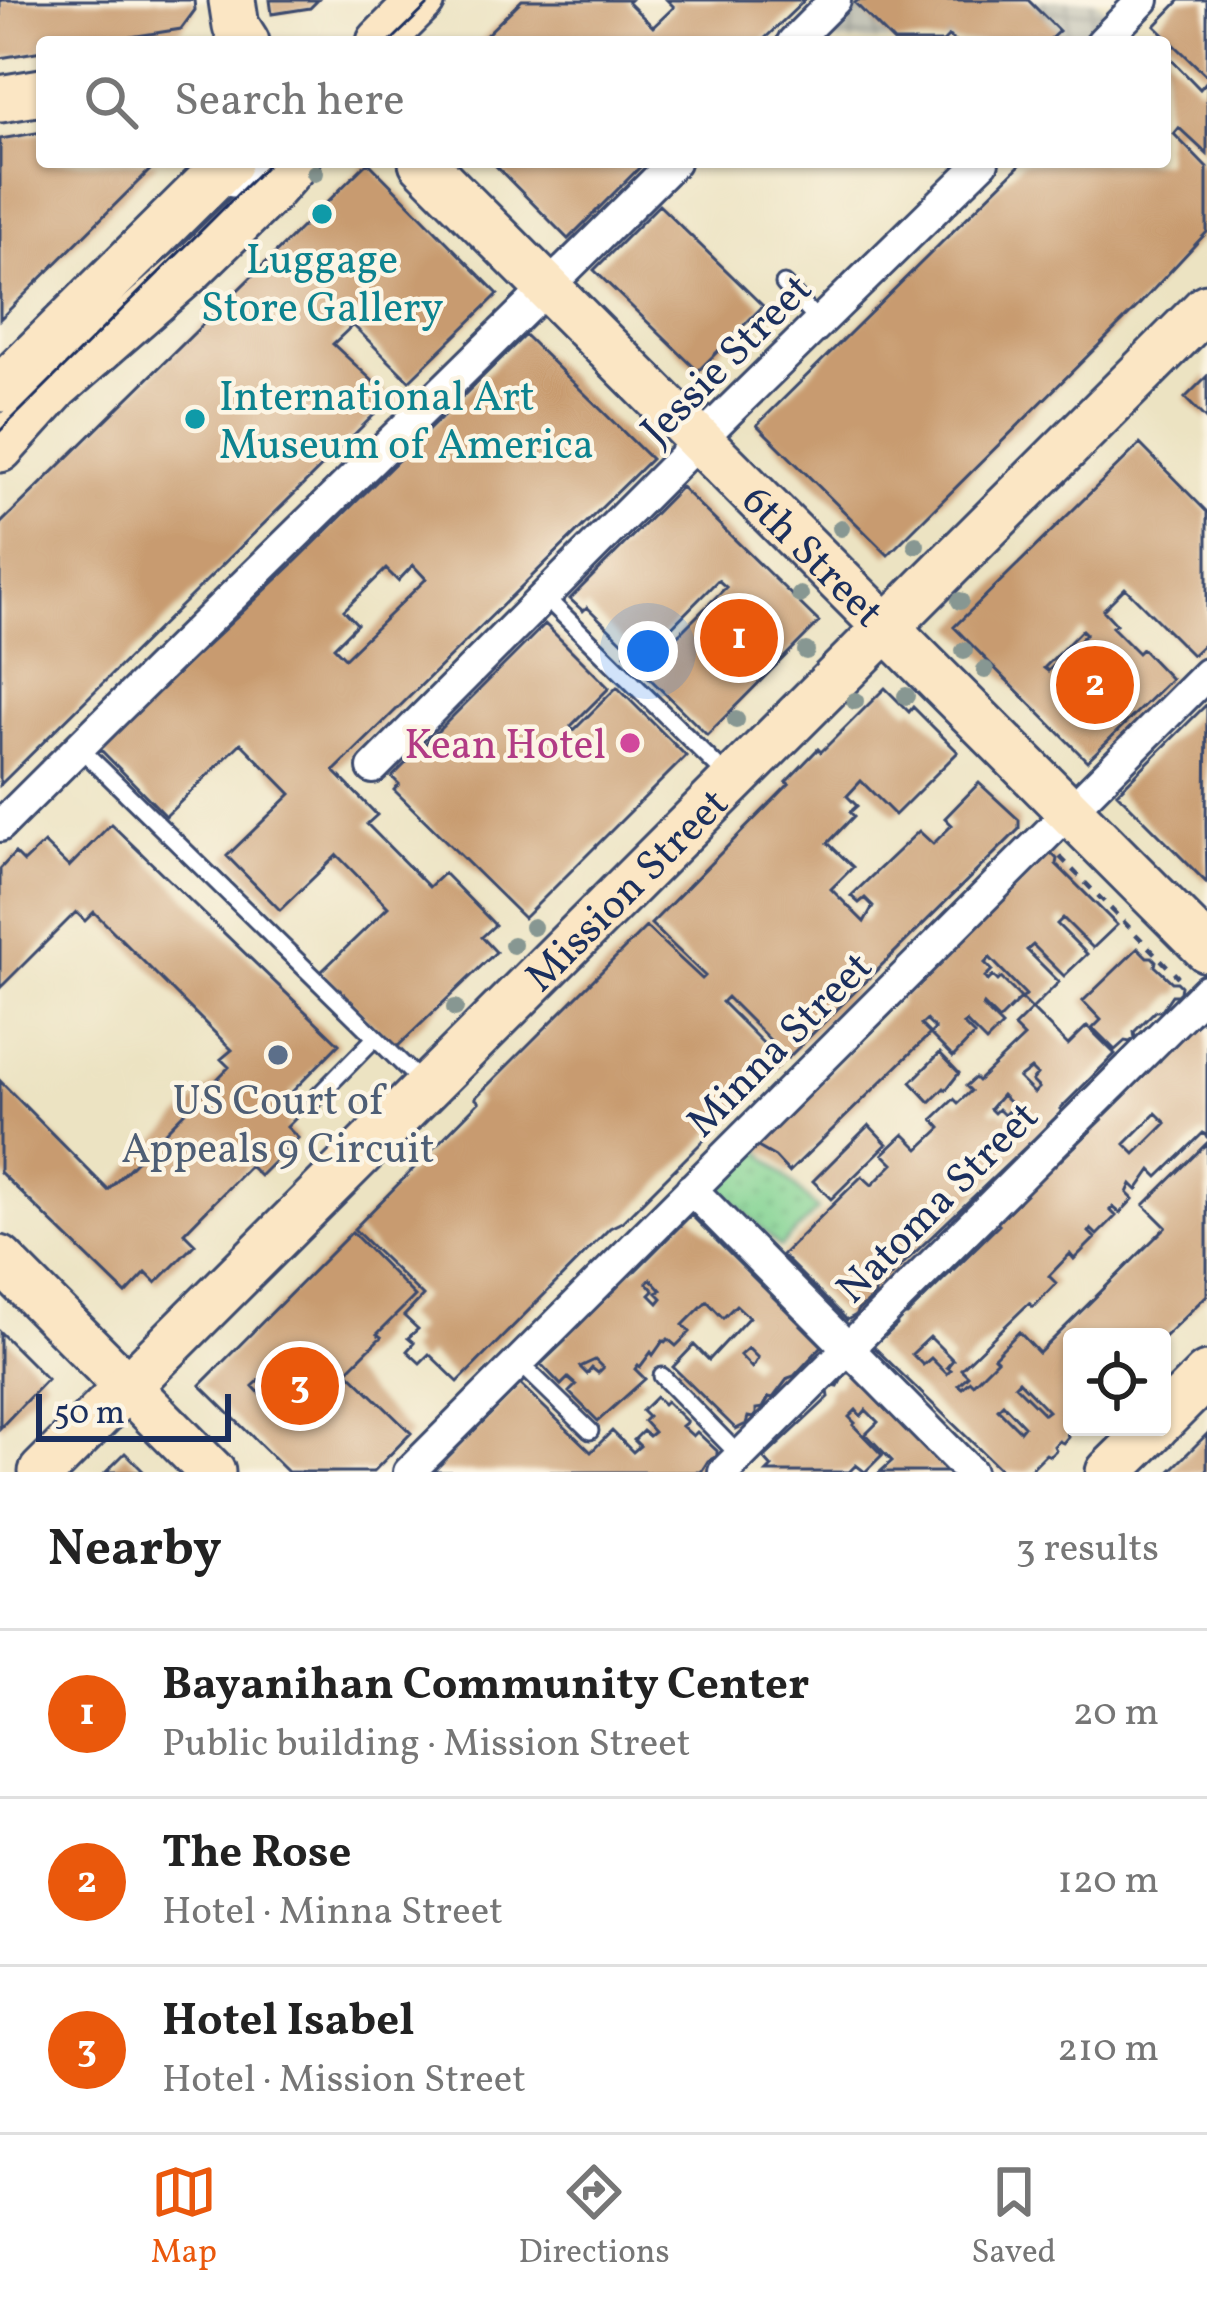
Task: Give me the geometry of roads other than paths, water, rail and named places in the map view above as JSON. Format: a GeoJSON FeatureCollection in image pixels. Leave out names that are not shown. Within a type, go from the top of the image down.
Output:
{"type":"FeatureCollection","features":[{"type":"Feature","properties":{"kind":"main road"},"geometry":{"type":"LineString","coordinates":[[355,36],[385,0]]}},
{"type":"Feature","properties":{"kind":"main road"},"geometry":{"type":"LineString","coordinates":[[386,36],[422,0]]}},
{"type":"Feature","properties":{"kind":"main road"},"geometry":{"type":"LineString","coordinates":[[0,99],[36,93]]}},
{"type":"Feature","properties":{"kind":"main road"},"geometry":{"type":"LineString","coordinates":[[17,388],[223,168]]}},
{"type":"Feature","properties":{"kind":"main road"},"geometry":{"type":"LineString","coordinates":[[0,449],[56,386],[190,270],[291,168]]}},
{"type":"Feature","properties":{"kind":"main road","name":"6th Street"},"geometry":{"type":"LineString","coordinates":[[428,168],[885,626],[1061,830],[1198,973]]}},
{"type":"Feature","properties":{"kind":"main road","name":"Mission Street"},"geometry":{"type":"LineString","coordinates":[[41,1472],[1207,307]]}},
{"type":"Feature","properties":{"kind":"main road"},"geometry":{"type":"LineString","coordinates":[[0,1259],[212,1472]]}},
{"type":"Feature","properties":{"kind":"main road"},"geometry":{"type":"LineString","coordinates":[[1171,1411],[1207,1376]]}},
{"type":"Feature","properties":{"kind":"main road"},"geometry":{"type":"LineString","coordinates":[[1109,1472],[1146,1436]]}},
{"type":"Feature","properties":{"kind":"street"},"geometry":{"type":"LineString","coordinates":[[800,36],[836,0]]}},
{"type":"Feature","properties":{"kind":"street"},"geometry":{"type":"LineString","coordinates":[[1108,36],[1143,0]]}},
{"type":"Feature","properties":{"kind":"street"},"geometry":{"type":"LineString","coordinates":[[0,826],[668,168]]}},
{"type":"Feature","properties":{"kind":"street","name":"Jessie Street"},"geometry":{"type":"LineString","coordinates":[[374,768],[977,168]]}},
{"type":"Feature","properties":{"kind":"street","name":"Minna Street"},"geometry":{"type":"LineString","coordinates":[[410,1472],[691,1189],[1061,830],[1207,674]]}},
{"type":"Feature","properties":{"kind":"street","name":"Natoma Street"},"geometry":{"type":"LineString","coordinates":[[732,1464],[1198,973]]}},
{"type":"Feature","properties":{"kind":"street"},"geometry":{"type":"LineString","coordinates":[[691,1189],[970,1472]]}},
{"type":"Feature","properties":{"kind":"lane"},"geometry":{"type":"LineString","coordinates":[[216,206],[254,168]]}},
{"type":"Feature","properties":{"kind":"lane"},"geometry":{"type":"LineString","coordinates":[[784,284],[820,323]]}},
{"type":"Feature","properties":{"kind":"lane"},"geometry":{"type":"LineString","coordinates":[[17,388],[66,355]]}},
{"type":"Feature","properties":{"kind":"lane"},"geometry":{"type":"LineString","coordinates":[[544,596],[731,781]]}},
{"type":"Feature","properties":{"kind":"lane"},"geometry":{"type":"LineString","coordinates":[[79,747],[426,1088]]}},
{"type":"Feature","properties":{"kind":"lane"},"geometry":{"type":"LineString","coordinates":[[315,1099],[375,1037]]}},
{"type":"Feature","properties":{"kind":"lane"},"geometry":{"type":"LineString","coordinates":[[519,1362],[590,1431]]}},
{"type":"Feature","properties":{"kind":"lane"},"geometry":{"type":"LineString","coordinates":[[662,1376],[732,1464]]}},
{"type":"Feature","properties":{"kind":"tram line"},"geometry":{"type":"LineString","coordinates":[[396,36],[433,0]]}},
{"type":"Feature","properties":{"kind":"tram line"},"geometry":{"type":"LineString","coordinates":[[0,431],[264,168]]}},
{"type":"Feature","properties":{"kind":"place","name":"Luggage Store Gallery"},"geometry":{"type":"Point","coordinates":[322,214]}},
{"type":"Feature","properties":{"kind":"place","name":"International Art Museum of America"},"geometry":{"type":"Point","coordinates":[195,419]}},
{"type":"Feature","properties":{"kind":"place","name":"Bayanihan Community Center"},"geometry":{"type":"Point","coordinates":[739,638]}},
{"type":"Feature","properties":{"kind":"place","name":"The Rose"},"geometry":{"type":"Point","coordinates":[1095,685]}},
{"type":"Feature","properties":{"kind":"place","name":"Kean Hotel"},"geometry":{"type":"Point","coordinates":[630,743]}},
{"type":"Feature","properties":{"kind":"place","name":"US Court of Appeals 9 Circuit"},"geometry":{"type":"Point","coordinates":[278,1055]}},
{"type":"Feature","properties":{"kind":"place","name":"Hotel Isabel"},"geometry":{"type":"Point","coordinates":[300,1386]}}]}
